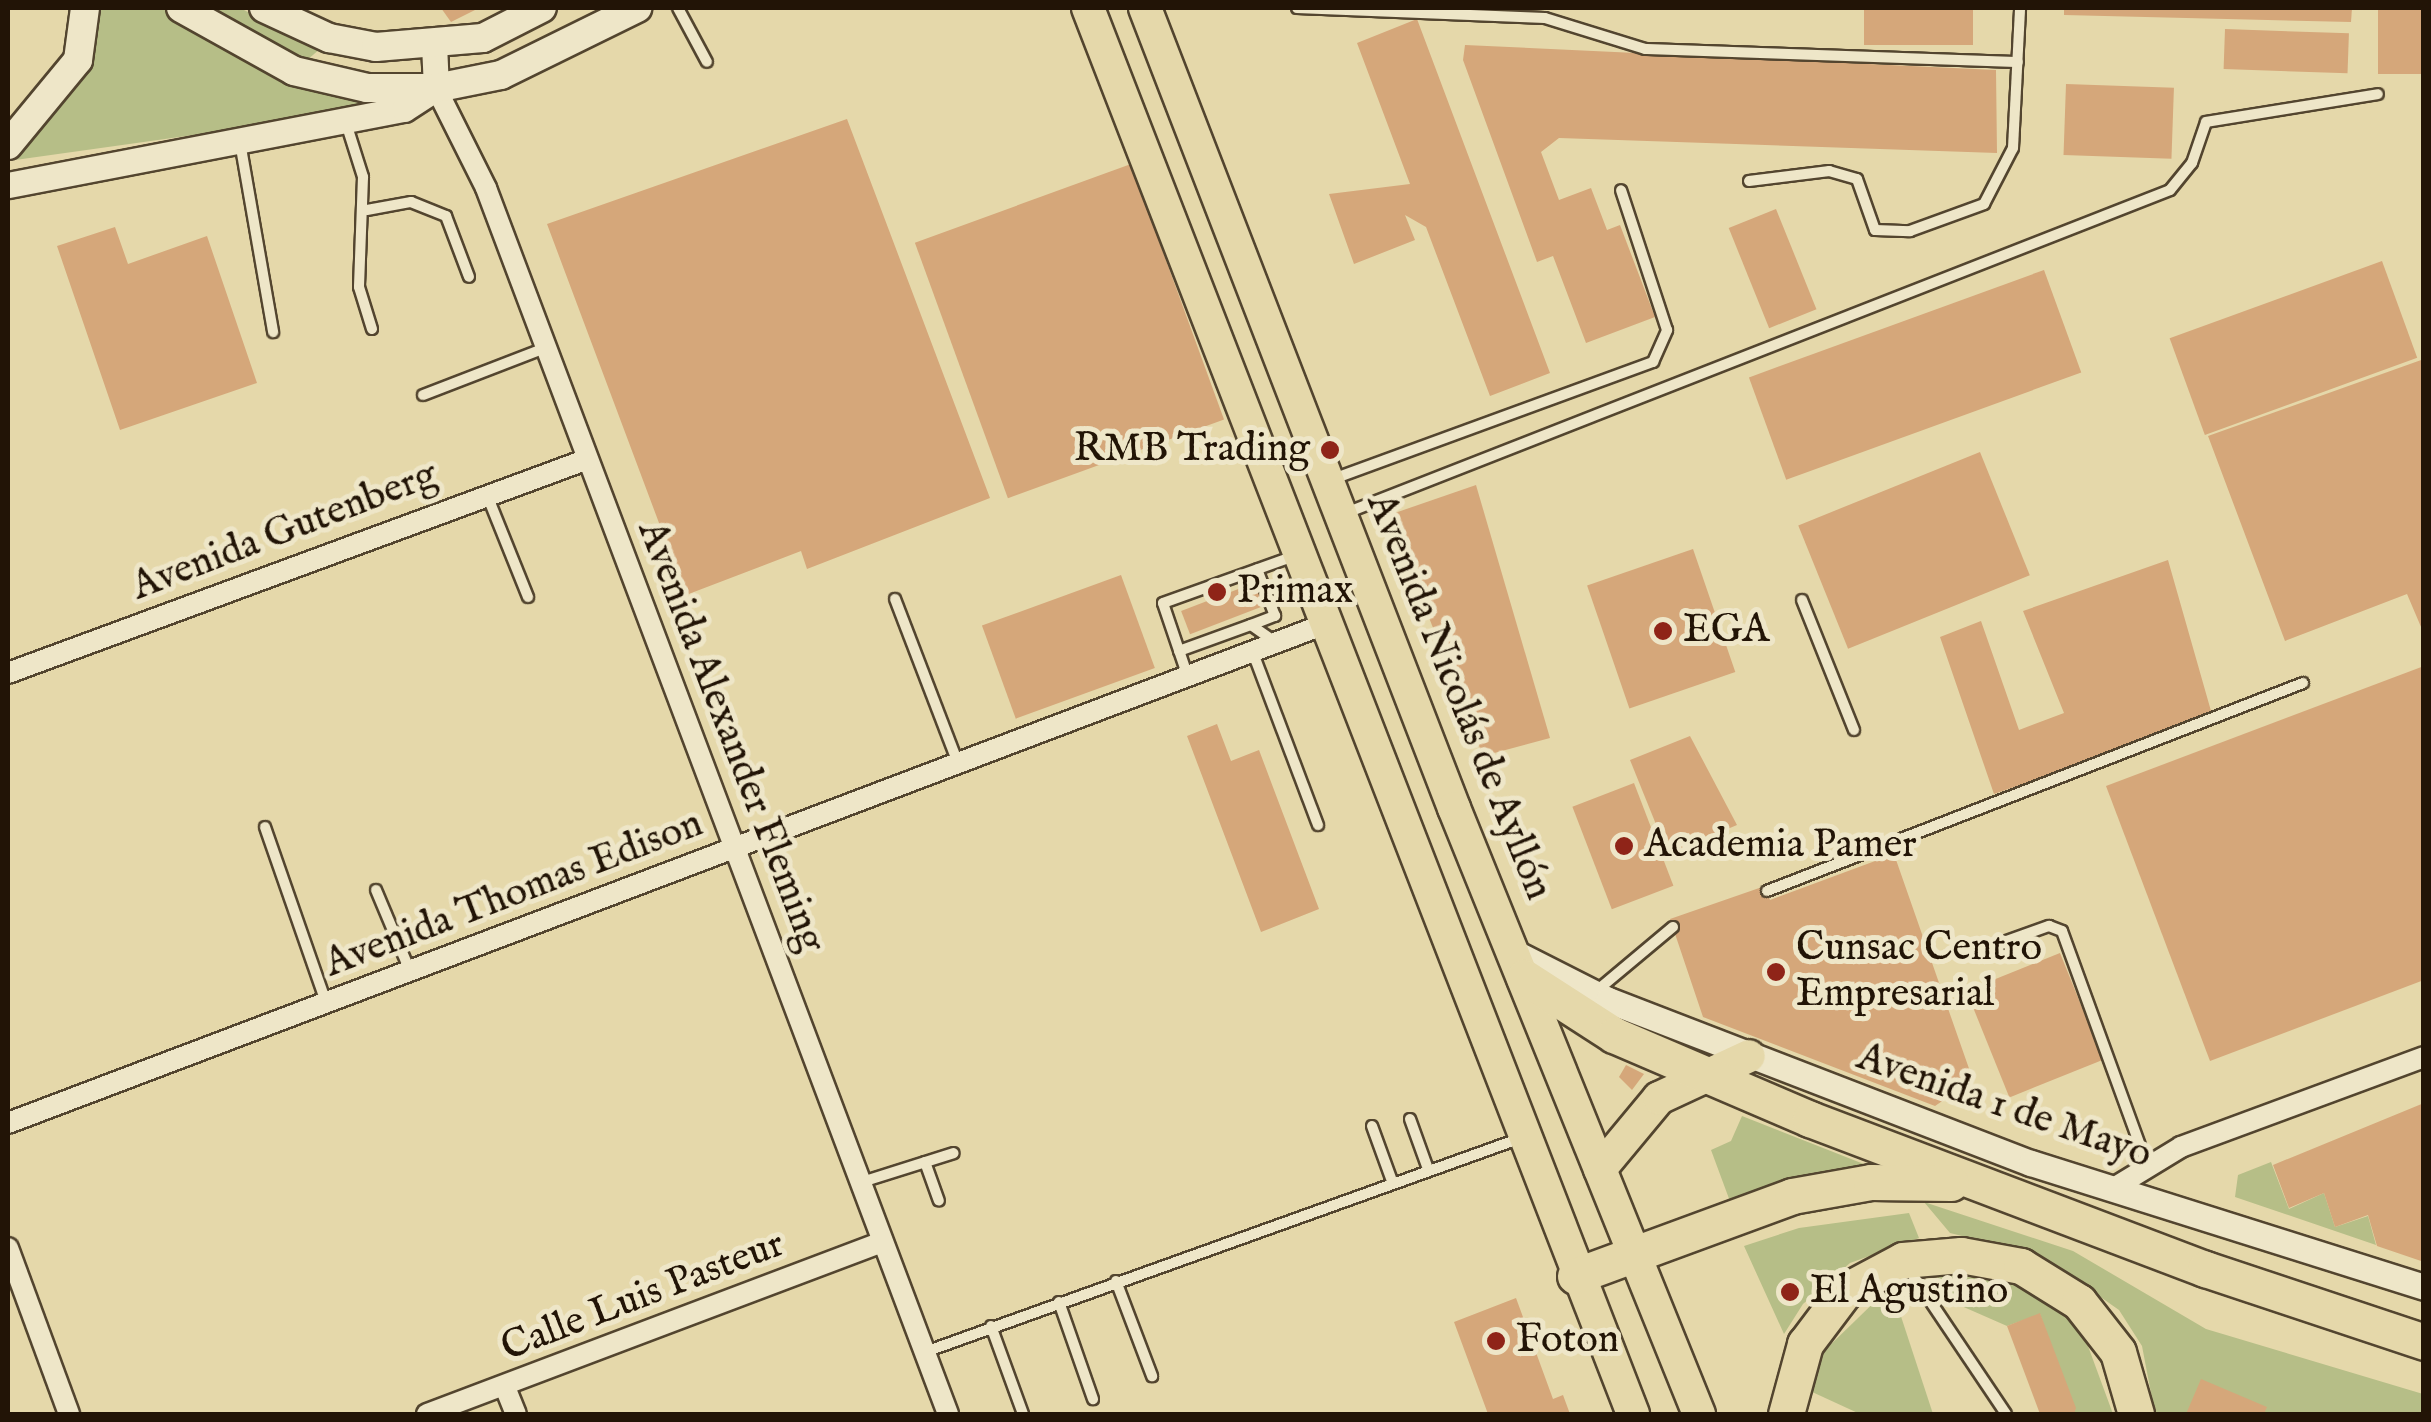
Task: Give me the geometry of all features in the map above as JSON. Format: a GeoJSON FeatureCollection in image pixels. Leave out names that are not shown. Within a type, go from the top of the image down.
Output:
{"type":"FeatureCollection","features":[{"type":"Feature","properties":{"kind":"highway"},"geometry":{"type":"LineString","coordinates":[[1518,964],[1614,1035],[1700,1074],[2116,1236],[2424,1342]]}},
{"type":"Feature","properties":{"kind":"highway"},"geometry":{"type":"LineString","coordinates":[[1575,1276],[1831,1188],[1912,1181],[1992,1190]]}},
{"type":"Feature","properties":{"kind":"highway"},"geometry":{"type":"LineString","coordinates":[[1786,1414],[1796,1362],[1818,1323],[1858,1280],[1903,1260],[1982,1256],[2060,1286],[2118,1352],[2136,1414]]}},
{"type":"Feature","properties":{"kind":"main road"},"geometry":{"type":"LineString","coordinates":[[8,145],[78,60],[85,8]]}},
{"type":"Feature","properties":{"kind":"main road"},"geometry":{"type":"LineString","coordinates":[[180,8],[294,72],[367,88],[436,88],[501,75],[637,8]]}},
{"type":"Feature","properties":{"kind":"main road"},"geometry":{"type":"LineString","coordinates":[[264,8],[329,38],[376,48],[483,38],[542,8]]}},
{"type":"Feature","properties":{"kind":"main road"},"geometry":{"type":"LineString","coordinates":[[1088,8],[1575,1276],[1633,1414]]}},
{"type":"Feature","properties":{"kind":"main road","name":"Avenida Nicolás de Ayllón"},"geometry":{"type":"LineString","coordinates":[[1145,8],[1341,515],[1699,1414]]}},
{"type":"Feature","properties":{"kind":"main road"},"geometry":{"type":"LineString","coordinates":[[1600,1169],[1641,1114],[1700,1074],[1749,1056]]}},
{"type":"Feature","properties":{"kind":"street"},"geometry":{"type":"LineString","coordinates":[[8,185],[404,108],[436,88],[434,44]]}},
{"type":"Feature","properties":{"kind":"street","name":"Avenida Alexander Fleming"},"geometry":{"type":"LineString","coordinates":[[436,88],[486,188],[862,1182],[924,1352],[941,1413]]}},
{"type":"Feature","properties":{"kind":"street","name":"Avenida Gutenberg"},"geometry":{"type":"LineString","coordinates":[[8,673],[588,459]]}},
{"type":"Feature","properties":{"kind":"street","name":"Avenida Thomas Edison"},"geometry":{"type":"LineString","coordinates":[[8,1123],[1326,624]]}},
{"type":"Feature","properties":{"kind":"street","name":"Avenida 1 de Mayo"},"geometry":{"type":"LineString","coordinates":[[1518,964],[2031,1163],[2117,1186],[2424,1287]]}},
{"type":"Feature","properties":{"kind":"street"},"geometry":{"type":"LineString","coordinates":[[2117,1186],[2180,1147],[2424,1056]]}},
{"type":"Feature","properties":{"kind":"street","name":"Calle Luis Pasteur"},"geometry":{"type":"LineString","coordinates":[[428,1414],[883,1242]]}},
{"type":"Feature","properties":{"kind":"street"},"geometry":{"type":"LineString","coordinates":[[8,1248],[70,1414]]}},
{"type":"Feature","properties":{"kind":"street"},"geometry":{"type":"LineString","coordinates":[[505,1388],[516,1414]]}},
{"type":"Feature","properties":{"kind":"lane"},"geometry":{"type":"LineString","coordinates":[[678,8],[707,62]]}},
{"type":"Feature","properties":{"kind":"lane"},"geometry":{"type":"LineString","coordinates":[[1297,8],[1545,18],[1645,49],[2018,62]]}},
{"type":"Feature","properties":{"kind":"lane"},"geometry":{"type":"LineString","coordinates":[[1749,181],[1829,171],[1857,180],[1875,230],[1910,231],[1984,204],[2013,148],[2020,8]]}},
{"type":"Feature","properties":{"kind":"lane"},"geometry":{"type":"LineString","coordinates":[[1341,515],[2170,190],[2192,163],[2206,122],[2378,94]]}},
{"type":"Feature","properties":{"kind":"lane"},"geometry":{"type":"LineString","coordinates":[[346,122],[367,210],[359,286],[372,329]]}},
{"type":"Feature","properties":{"kind":"lane"},"geometry":{"type":"LineString","coordinates":[[240,141],[273,332]]}},
{"type":"Feature","properties":{"kind":"lane"},"geometry":{"type":"LineString","coordinates":[[1328,481],[1653,362],[1668,330],[1621,190]]}},
{"type":"Feature","properties":{"kind":"lane"},"geometry":{"type":"LineString","coordinates":[[367,210],[411,202],[446,216],[469,276]]}},
{"type":"Feature","properties":{"kind":"lane"},"geometry":{"type":"LineString","coordinates":[[422,395],[546,348]]}},
{"type":"Feature","properties":{"kind":"lane"},"geometry":{"type":"LineString","coordinates":[[486,494],[528,597]]}},
{"type":"Feature","properties":{"kind":"lane"},"geometry":{"type":"LineString","coordinates":[[1188,678],[1163,603],[1298,554]]}},
{"type":"Feature","properties":{"kind":"lane"},"geometry":{"type":"LineString","coordinates":[[1180,651],[1275,616],[1257,569]]}},
{"type":"Feature","properties":{"kind":"lane"},"geometry":{"type":"LineString","coordinates":[[895,599],[958,764]]}},
{"type":"Feature","properties":{"kind":"lane"},"geometry":{"type":"LineString","coordinates":[[1802,600],[1854,730]]}},
{"type":"Feature","properties":{"kind":"lane"},"geometry":{"type":"LineString","coordinates":[[1250,624],[1276,643]]}},
{"type":"Feature","properties":{"kind":"lane"},"geometry":{"type":"LineString","coordinates":[[1253,653],[1318,825]]}},
{"type":"Feature","properties":{"kind":"lane"},"geometry":{"type":"LineString","coordinates":[[1767,891],[2304,683]]}},
{"type":"Feature","properties":{"kind":"lane"},"geometry":{"type":"LineString","coordinates":[[265,826],[327,1002]]}},
{"type":"Feature","properties":{"kind":"lane"},"geometry":{"type":"LineString","coordinates":[[376,890],[410,972]]}},
{"type":"Feature","properties":{"kind":"lane"},"geometry":{"type":"LineString","coordinates":[[1972,954],[2049,926],[2062,931],[2148,1167]]}},
{"type":"Feature","properties":{"kind":"lane"},"geometry":{"type":"LineString","coordinates":[[1593,994],[1672,927]]}},
{"type":"Feature","properties":{"kind":"lane"},"geometry":{"type":"LineString","coordinates":[[1410,1118],[1428,1168]]}},
{"type":"Feature","properties":{"kind":"lane"},"geometry":{"type":"LineString","coordinates":[[1372,1126],[1392,1181]]}},
{"type":"Feature","properties":{"kind":"lane"},"geometry":{"type":"LineString","coordinates":[[924,1352],[1522,1137]]}},
{"type":"Feature","properties":{"kind":"lane"},"geometry":{"type":"LineString","coordinates":[[862,1182],[954,1153]]}},
{"type":"Feature","properties":{"kind":"lane"},"geometry":{"type":"LineString","coordinates":[[924,1162],[939,1201]]}},
{"type":"Feature","properties":{"kind":"lane"},"geometry":{"type":"LineString","coordinates":[[2116,1236],[2135,1232],[2424,1329]]}},
{"type":"Feature","properties":{"kind":"lane"},"geometry":{"type":"LineString","coordinates":[[1903,1260],[2006,1414]]}},
{"type":"Feature","properties":{"kind":"lane"},"geometry":{"type":"LineString","coordinates":[[1116,1281],[1152,1376]]}},
{"type":"Feature","properties":{"kind":"lane"},"geometry":{"type":"LineString","coordinates":[[1059,1302],[1093,1399]]}},
{"type":"Feature","properties":{"kind":"lane"},"geometry":{"type":"LineString","coordinates":[[991,1326],[1023,1414]]}},
{"type":"Feature","properties":{"kind":"green space"},"geometry":{"type":"Polygon","coordinates":[[[93,8],[175,8],[391,97],[336,115],[8,161],[93,8]]]}},
{"type":"Feature","properties":{"kind":"green space"},"geometry":{"type":"Polygon","coordinates":[[[214,8],[240,8],[321,48],[306,61],[214,8]]]}},
{"type":"Feature","properties":{"kind":"green space"},"geometry":{"type":"Polygon","coordinates":[[[1742,1116],[1879,1170],[1818,1173],[1731,1204],[1711,1150],[1731,1141],[1742,1116]]]}},
{"type":"Feature","properties":{"kind":"green space"},"geometry":{"type":"Polygon","coordinates":[[[2271,1162],[2289,1209],[2324,1193],[2335,1227],[2368,1216],[2376,1245],[2235,1197],[2238,1175],[2271,1162]]]}},
{"type":"Feature","properties":{"kind":"green space"},"geometry":{"type":"Polygon","coordinates":[[[1924,1202],[2073,1251],[2206,1329],[2423,1394],[2423,1414],[2155,1414],[2142,1346],[2119,1310],[2042,1256],[1950,1233],[1924,1202]]]}},
{"type":"Feature","properties":{"kind":"green space"},"geometry":{"type":"Polygon","coordinates":[[[1909,1213],[1919,1238],[1850,1263],[1803,1304],[1784,1334],[1744,1246],[1799,1228],[1909,1213]]]}},
{"type":"Feature","properties":{"kind":"green space"},"geometry":{"type":"Polygon","coordinates":[[[1966,1271],[2005,1278],[2081,1327],[2113,1414],[2074,1414],[2040,1314],[2007,1326],[1950,1301],[1936,1274],[1966,1271]]]}},
{"type":"Feature","properties":{"kind":"green space"},"geometry":{"type":"Polygon","coordinates":[[[1891,1286],[1933,1414],[1860,1414],[1810,1391],[1825,1350],[1891,1286]]]}},
{"type":"Feature","properties":{"kind":"building"},"geometry":{"type":"Polygon","coordinates":[[[441,8],[479,8],[451,22],[441,8]]]}},
{"type":"Feature","properties":{"kind":"building"},"geometry":{"type":"Polygon","coordinates":[[[1864,8],[1973,8],[1973,45],[1864,45],[1864,8]]]}},
{"type":"Feature","properties":{"kind":"building"},"geometry":{"type":"Polygon","coordinates":[[[2064,8],[2352,8],[2351,22],[2064,15],[2064,8]]]}},
{"type":"Feature","properties":{"kind":"building"},"geometry":{"type":"Polygon","coordinates":[[[2378,8],[2424,8],[2424,74],[2378,74],[2378,8]]]}},
{"type":"Feature","properties":{"kind":"building"},"geometry":{"type":"Polygon","coordinates":[[[1417,19],[1550,373],[1490,396],[1426,227],[1405,215],[1415,240],[1354,264],[1329,194],[1410,184],[1357,43],[1417,19]]]}},
{"type":"Feature","properties":{"kind":"building"},"geometry":{"type":"Polygon","coordinates":[[[2225,29],[2349,33],[2348,73],[2224,69],[2225,29]]]}},
{"type":"Feature","properties":{"kind":"building"},"geometry":{"type":"Polygon","coordinates":[[[1465,45],[1996,70],[1997,153],[1559,138],[1541,152],[1559,200],[1591,188],[1607,230],[1620,225],[1655,317],[1586,343],[1553,256],[1537,262],[1463,60],[1465,45]]]}},
{"type":"Feature","properties":{"kind":"building"},"geometry":{"type":"Polygon","coordinates":[[[2066,84],[2174,88],[2171,159],[2064,155],[2066,84]]]}},
{"type":"Feature","properties":{"kind":"building"},"geometry":{"type":"Polygon","coordinates":[[[847,119],[990,498],[807,569],[801,551],[686,595],[547,224],[847,119]]]}},
{"type":"Feature","properties":{"kind":"building"},"geometry":{"type":"Polygon","coordinates":[[[1131,164],[1224,420],[1008,498],[915,243],[1131,164]]]}},
{"type":"Feature","properties":{"kind":"building"},"geometry":{"type":"Polygon","coordinates":[[[1776,209],[1816,309],[1769,328],[1729,228],[1776,209]]]}},
{"type":"Feature","properties":{"kind":"building"},"geometry":{"type":"Polygon","coordinates":[[[115,227],[128,264],[207,236],[257,383],[120,430],[57,246],[115,227]]]}},
{"type":"Feature","properties":{"kind":"building"},"geometry":{"type":"Polygon","coordinates":[[[2382,261],[2417,358],[2205,435],[2170,338],[2382,261]]]}},
{"type":"Feature","properties":{"kind":"building"},"geometry":{"type":"Polygon","coordinates":[[[2044,270],[2081,372],[1786,480],[1749,377],[2044,270]]]}},
{"type":"Feature","properties":{"kind":"building"},"geometry":{"type":"Polygon","coordinates":[[[2424,359],[2424,634],[2407,594],[2285,641],[2208,436],[2424,359]]]}},
{"type":"Feature","properties":{"kind":"building"},"geometry":{"type":"Polygon","coordinates":[[[1980,452],[2030,575],[1848,649],[1798,525],[1980,452]]]}},
{"type":"Feature","properties":{"kind":"building"},"geometry":{"type":"Polygon","coordinates":[[[1476,485],[1550,738],[1483,756],[1389,515],[1476,485]]]}},
{"type":"Feature","properties":{"kind":"building","name":"EGA"},"geometry":{"type":"Polygon","coordinates":[[[1693,549],[1735,672],[1629,708],[1587,585],[1693,549]]]}},
{"type":"Feature","properties":{"kind":"building"},"geometry":{"type":"Polygon","coordinates":[[[2168,560],[2213,718],[1994,794],[1940,637],[1981,621],[2019,730],[2064,713],[2023,611],[2168,560]]]}},
{"type":"Feature","properties":{"kind":"building"},"geometry":{"type":"Polygon","coordinates":[[[1121,575],[1155,668],[1016,719],[982,626],[1121,575]]]}},
{"type":"Feature","properties":{"kind":"building"},"geometry":{"type":"Polygon","coordinates":[[[1267,578],[1276,601],[1190,634],[1181,611],[1267,578]]]}},
{"type":"Feature","properties":{"kind":"building"},"geometry":{"type":"Polygon","coordinates":[[[2424,666],[2424,980],[2210,1061],[2106,786],[2424,666]]]}},
{"type":"Feature","properties":{"kind":"building"},"geometry":{"type":"Polygon","coordinates":[[[1217,724],[1231,761],[1259,750],[1319,909],[1261,932],[1187,736],[1217,724]]]}},
{"type":"Feature","properties":{"kind":"building"},"geometry":{"type":"Polygon","coordinates":[[[1690,736],[1737,825],[1668,854],[1630,760],[1690,736]]]}},
{"type":"Feature","properties":{"kind":"building","name":"Academia Pamer"},"geometry":{"type":"Polygon","coordinates":[[[1634,783],[1673,886],[1612,909],[1572,807],[1634,783]]]}},
{"type":"Feature","properties":{"kind":"building","name":"Cunsac Centro Empresarial"},"geometry":{"type":"Polygon","coordinates":[[[1894,854],[1973,1080],[1935,1106],[1703,1017],[1670,919],[1765,886],[1770,900],[1894,854]]]}},
{"type":"Feature","properties":{"kind":"building"},"geometry":{"type":"Polygon","coordinates":[[[2060,953],[2103,1060],[2009,1097],[1966,991],[2060,953]]]}},
{"type":"Feature","properties":{"kind":"building"},"geometry":{"type":"Polygon","coordinates":[[[1626,1065],[1644,1074],[1632,1090],[1619,1077],[1626,1065]]]}},
{"type":"Feature","properties":{"kind":"building"},"geometry":{"type":"Polygon","coordinates":[[[2424,1103],[2424,1262],[2377,1246],[2368,1215],[2335,1227],[2324,1193],[2289,1208],[2273,1165],[2424,1103]]]}},
{"type":"Feature","properties":{"kind":"building"},"geometry":{"type":"Polygon","coordinates":[[[1516,1298],[1553,1399],[1563,1395],[1570,1414],[1488,1414],[1454,1322],[1516,1298]]]}},
{"type":"Feature","properties":{"kind":"building"},"geometry":{"type":"Polygon","coordinates":[[[2040,1313],[2076,1408],[2074,1414],[2040,1414],[2007,1326],[2040,1313]]]}},
{"type":"Feature","properties":{"kind":"building"},"geometry":{"type":"Polygon","coordinates":[[[2201,1379],[2267,1407],[2264,1414],[2186,1414],[2201,1379]]]}},
{"type":"Feature","properties":{"kind":"place","name":"RMB Trading"},"geometry":{"type":"Point","coordinates":[1330,450]}},
{"type":"Feature","properties":{"kind":"place","name":"Primax"},"geometry":{"type":"Point","coordinates":[1217,592]}},
{"type":"Feature","properties":{"kind":"place","name":"EGA"},"geometry":{"type":"Point","coordinates":[1663,631]}},
{"type":"Feature","properties":{"kind":"place","name":"Academia Pamer"},"geometry":{"type":"Point","coordinates":[1624,846]}},
{"type":"Feature","properties":{"kind":"place","name":"Cunsac Centro Empresarial"},"geometry":{"type":"Point","coordinates":[1776,972]}},
{"type":"Feature","properties":{"kind":"place","name":"El Agustino"},"geometry":{"type":"Point","coordinates":[1790,1292]}},
{"type":"Feature","properties":{"kind":"place","name":"Foton"},"geometry":{"type":"Point","coordinates":[1496,1341]}}]}
